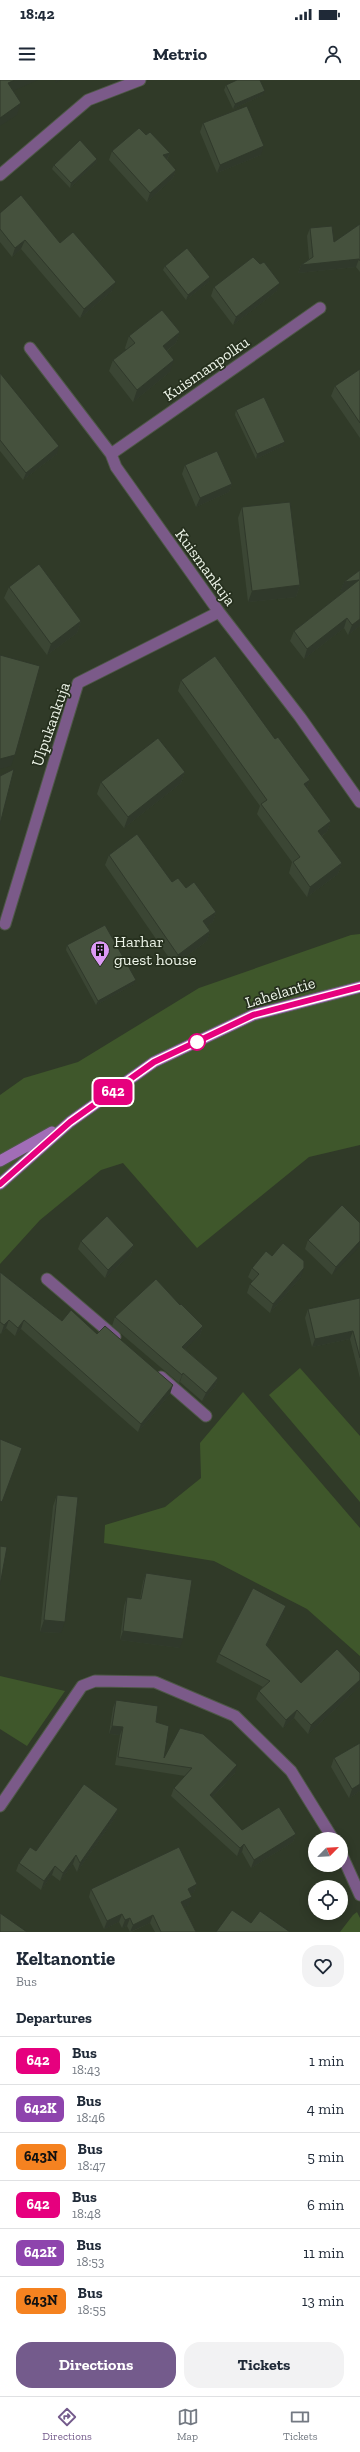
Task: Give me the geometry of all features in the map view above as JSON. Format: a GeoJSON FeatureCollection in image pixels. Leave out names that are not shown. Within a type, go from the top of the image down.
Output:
{"type":"FeatureCollection","features":[{"type":"Feature","properties":{"kind":"main road","name":"Lahelantie"},"geometry":{"type":"LineString","coordinates":[[0,1184],[70,1122],[154,1062],[253,1015],[360,987]]}},
{"type":"Feature","properties":{"kind":"main road","name":"Lahelantie"},"geometry":{"type":"LineString","coordinates":[[0,1161],[70,1122]]}},
{"type":"Feature","properties":{"kind":"street"},"geometry":{"type":"LineString","coordinates":[[0,175],[88,100],[140,80]]}},
{"type":"Feature","properties":{"kind":"street","name":"Kuismanpolku"},"geometry":{"type":"LineString","coordinates":[[111,454],[320,308]]}},
{"type":"Feature","properties":{"kind":"street","name":"Kuismankuja"},"geometry":{"type":"LineString","coordinates":[[30,348],[111,454],[116,467],[219,612],[300,717],[360,802]]}},
{"type":"Feature","properties":{"kind":"street","name":"Ulpukankuja"},"geometry":{"type":"LineString","coordinates":[[5,924],[78,682],[219,612]]}},
{"type":"Feature","properties":{"kind":"street"},"geometry":{"type":"LineString","coordinates":[[47,1279],[124,1345]]}},
{"type":"Feature","properties":{"kind":"street"},"geometry":{"type":"LineString","coordinates":[[153,1370],[206,1416]]}},
{"type":"Feature","properties":{"kind":"street"},"geometry":{"type":"LineString","coordinates":[[0,1806],[82,1686],[95,1681],[155,1682],[235,1716],[291,1771],[329,1832]]}},
{"type":"Feature","properties":{"kind":"street"},"geometry":{"type":"LineString","coordinates":[[348,1868],[360,1895]]}},
{"type":"Feature","properties":{"kind":"green space"},"geometry":{"type":"Polygon","coordinates":[[[360,934],[360,1145],[309,1157],[197,1248],[123,1163],[101,1170],[40,1220],[0,1264],[0,1095],[24,1078],[78,1062],[199,988],[351,935],[360,934]]]}},
{"type":"Feature","properties":{"kind":"green space"},"geometry":{"type":"Polygon","coordinates":[[[300,1368],[360,1436],[360,1502],[269,1395],[300,1368]]]}},
{"type":"Feature","properties":{"kind":"green space"},"geometry":{"type":"Polygon","coordinates":[[[243,1392],[360,1528],[360,1656],[307,1609],[214,1561],[104,1543],[105,1525],[165,1507],[201,1478],[200,1443],[243,1392]]]}},
{"type":"Feature","properties":{"kind":"green space"},"geometry":{"type":"Polygon","coordinates":[[[0,1676],[65,1691],[27,1746],[0,1729],[0,1676]]]}},
{"type":"Feature","properties":{"kind":"green space"},"geometry":{"type":"Polygon","coordinates":[[[357,1912],[360,1918],[360,1932],[340,1932],[353,1915],[357,1912]]]}},
{"type":"Feature","properties":{"kind":"building"},"geometry":{"type":"Polygon","coordinates":[[[0,80],[15,80],[8,83],[21,103],[0,118],[0,80]]]}},
{"type":"Feature","properties":{"kind":"building"},"geometry":{"type":"Polygon","coordinates":[[[237,80],[260,80],[265,91],[235,104],[226,85],[237,80]]]}},
{"type":"Feature","properties":{"kind":"building"},"geometry":{"type":"Polygon","coordinates":[[[247,106],[264,146],[220,165],[203,123],[247,106]]]}},
{"type":"Feature","properties":{"kind":"building"},"geometry":{"type":"Polygon","coordinates":[[[139,128],[146,135],[150,132],[170,153],[163,155],[176,170],[150,193],[112,151],[139,128]]]}},
{"type":"Feature","properties":{"kind":"building"},"geometry":{"type":"Polygon","coordinates":[[[80,140],[97,159],[71,183],[54,165],[80,140]]]}},
{"type":"Feature","properties":{"kind":"building"},"geometry":{"type":"Polygon","coordinates":[[[21,195],[60,243],[73,232],[116,282],[84,309],[25,240],[15,248],[0,229],[0,213],[21,195]]]}},
{"type":"Feature","properties":{"kind":"building"},"geometry":{"type":"Polygon","coordinates":[[[360,224],[360,261],[359,259],[301,265],[313,257],[310,228],[332,226],[334,242],[360,224]]]}},
{"type":"Feature","properties":{"kind":"building"},"geometry":{"type":"Polygon","coordinates":[[[187,248],[210,277],[188,295],[165,266],[187,248]]]}},
{"type":"Feature","properties":{"kind":"building"},"geometry":{"type":"Polygon","coordinates":[[[253,257],[260,264],[264,262],[280,283],[236,317],[214,287],[253,257]]]}},
{"type":"Feature","properties":{"kind":"building"},"geometry":{"type":"Polygon","coordinates":[[[162,310],[180,332],[163,346],[174,360],[137,390],[113,360],[135,343],[129,336],[162,310]]]}},
{"type":"Feature","properties":{"kind":"building"},"geometry":{"type":"Polygon","coordinates":[[[360,369],[360,423],[335,386],[360,369]]]}},
{"type":"Feature","properties":{"kind":"building"},"geometry":{"type":"Polygon","coordinates":[[[0,373],[59,446],[26,473],[0,440],[0,373]]]}},
{"type":"Feature","properties":{"kind":"building"},"geometry":{"type":"Polygon","coordinates":[[[264,397],[285,442],[257,454],[236,410],[264,397]]]}},
{"type":"Feature","properties":{"kind":"building"},"geometry":{"type":"Polygon","coordinates":[[[217,451],[232,484],[200,498],[185,465],[217,451]]]}},
{"type":"Feature","properties":{"kind":"building"},"geometry":{"type":"Polygon","coordinates":[[[290,502],[300,585],[252,591],[242,507],[290,502]]]}},
{"type":"Feature","properties":{"kind":"building"},"geometry":{"type":"Polygon","coordinates":[[[39,564],[81,621],[51,644],[9,587],[39,564]]]}},
{"type":"Feature","properties":{"kind":"building"},"geometry":{"type":"Polygon","coordinates":[[[360,570],[360,619],[352,625],[347,618],[307,649],[294,631],[359,580],[344,582],[360,570]]]}},
{"type":"Feature","properties":{"kind":"building"},"geometry":{"type":"Polygon","coordinates":[[[0,655],[40,666],[15,755],[0,759],[0,655]]]}},
{"type":"Feature","properties":{"kind":"building"},"geometry":{"type":"Polygon","coordinates":[[[215,656],[275,739],[278,737],[310,780],[304,784],[331,821],[318,831],[342,863],[310,887],[293,862],[300,857],[261,804],[267,800],[181,680],[215,656]]]}},
{"type":"Feature","properties":{"kind":"building"},"geometry":{"type":"Polygon","coordinates":[[[158,738],[185,772],[128,817],[101,782],[158,738]]]}},
{"type":"Feature","properties":{"kind":"building"},"geometry":{"type":"Polygon","coordinates":[[[14,769],[0,824],[0,776],[14,769]]]}},
{"type":"Feature","properties":{"kind":"building"},"geometry":{"type":"Polygon","coordinates":[[[137,834],[172,882],[178,878],[186,888],[194,882],[216,912],[203,921],[210,931],[178,955],[109,855],[137,834]]]}},
{"type":"Feature","properties":{"kind":"building","name":"Harhar guest house"},"geometry":{"type":"Polygon","coordinates":[[[105,925],[136,980],[98,1001],[67,945],[105,925]]]}},
{"type":"Feature","properties":{"kind":"building"},"geometry":{"type":"Polygon","coordinates":[[[342,1205],[360,1223],[360,1241],[336,1267],[308,1240],[342,1205]]]}},
{"type":"Feature","properties":{"kind":"building"},"geometry":{"type":"Polygon","coordinates":[[[107,1216],[134,1245],[108,1270],[81,1241],[107,1216]]]}},
{"type":"Feature","properties":{"kind":"building"},"geometry":{"type":"Polygon","coordinates":[[[283,1243],[304,1261],[304,1268],[273,1304],[250,1284],[259,1274],[252,1268],[266,1251],[272,1256],[283,1243]]]}},
{"type":"Feature","properties":{"kind":"building"},"geometry":{"type":"Polygon","coordinates":[[[0,1272],[62,1321],[71,1310],[97,1334],[105,1326],[173,1385],[141,1424],[24,1320],[18,1328],[9,1320],[4,1325],[0,1322],[0,1272]]]}},
{"type":"Feature","properties":{"kind":"building"},"geometry":{"type":"Polygon","coordinates":[[[156,1279],[180,1305],[181,1304],[203,1326],[182,1347],[218,1378],[206,1393],[183,1373],[182,1375],[115,1317],[156,1279]]]}},
{"type":"Feature","properties":{"kind":"building"},"geometry":{"type":"Polygon","coordinates":[[[360,1298],[360,1358],[353,1331],[315,1339],[308,1309],[360,1298]]]}},
{"type":"Feature","properties":{"kind":"building"},"geometry":{"type":"Polygon","coordinates":[[[0,1439],[22,1448],[2,1502],[0,1501],[0,1439]]]}},
{"type":"Feature","properties":{"kind":"building"},"geometry":{"type":"Polygon","coordinates":[[[57,1495],[78,1497],[65,1622],[44,1620],[57,1495]]]}},
{"type":"Feature","properties":{"kind":"building"},"geometry":{"type":"Polygon","coordinates":[[[0,1546],[7,1547],[0,1585],[0,1546]]]}},
{"type":"Feature","properties":{"kind":"building"},"geometry":{"type":"Polygon","coordinates":[[[146,1573],[192,1580],[183,1639],[123,1631],[127,1597],[141,1599],[146,1573]]]}},
{"type":"Feature","properties":{"kind":"building"},"geometry":{"type":"Polygon","coordinates":[[[253,1588],[286,1606],[266,1645],[301,1683],[337,1649],[360,1673],[360,1680],[311,1725],[297,1710],[286,1720],[259,1691],[270,1681],[219,1654],[253,1588]]]}},
{"type":"Feature","properties":{"kind":"building"},"geometry":{"type":"Polygon","coordinates":[[[116,1700],[158,1706],[156,1722],[169,1726],[164,1758],[180,1728],[203,1734],[237,1765],[210,1795],[242,1830],[279,1807],[296,1834],[254,1860],[244,1844],[240,1848],[174,1788],[192,1768],[118,1757],[123,1727],[112,1726],[116,1700]]]}},
{"type":"Feature","properties":{"kind":"building"},"geometry":{"type":"Polygon","coordinates":[[[360,1743],[360,1784],[352,1789],[334,1758],[360,1743]]]}},
{"type":"Feature","properties":{"kind":"building"},"geometry":{"type":"Polygon","coordinates":[[[84,1784],[118,1809],[80,1863],[76,1855],[63,1873],[55,1866],[44,1881],[19,1863],[30,1847],[36,1851],[84,1784]]]}},
{"type":"Feature","properties":{"kind":"building"},"geometry":{"type":"Polygon","coordinates":[[[179,1847],[197,1884],[188,1889],[192,1897],[181,1902],[196,1932],[161,1932],[153,1915],[133,1925],[130,1918],[125,1920],[122,1914],[107,1921],[91,1889],[179,1847]]]}},
{"type":"Feature","properties":{"kind":"building"},"geometry":{"type":"Polygon","coordinates":[[[232,1910],[251,1923],[260,1911],[290,1932],[216,1932],[232,1910]]]}},
{"type":"Feature","properties":{"kind":"building"},"geometry":{"type":"Polygon","coordinates":[[[0,1913],[27,1932],[0,1932],[0,1913]]]}},
{"type":"Feature","properties":{"kind":"bus line","name":"642"},"geometry":{"type":"LineString","coordinates":[[0,1184],[70,1122],[154,1062],[253,1015],[346,989],[360,987]]}},
{"type":"Feature","properties":{"kind":"place","name":"Harhar guest house"},"geometry":{"type":"Point","coordinates":[100,967]}}]}
